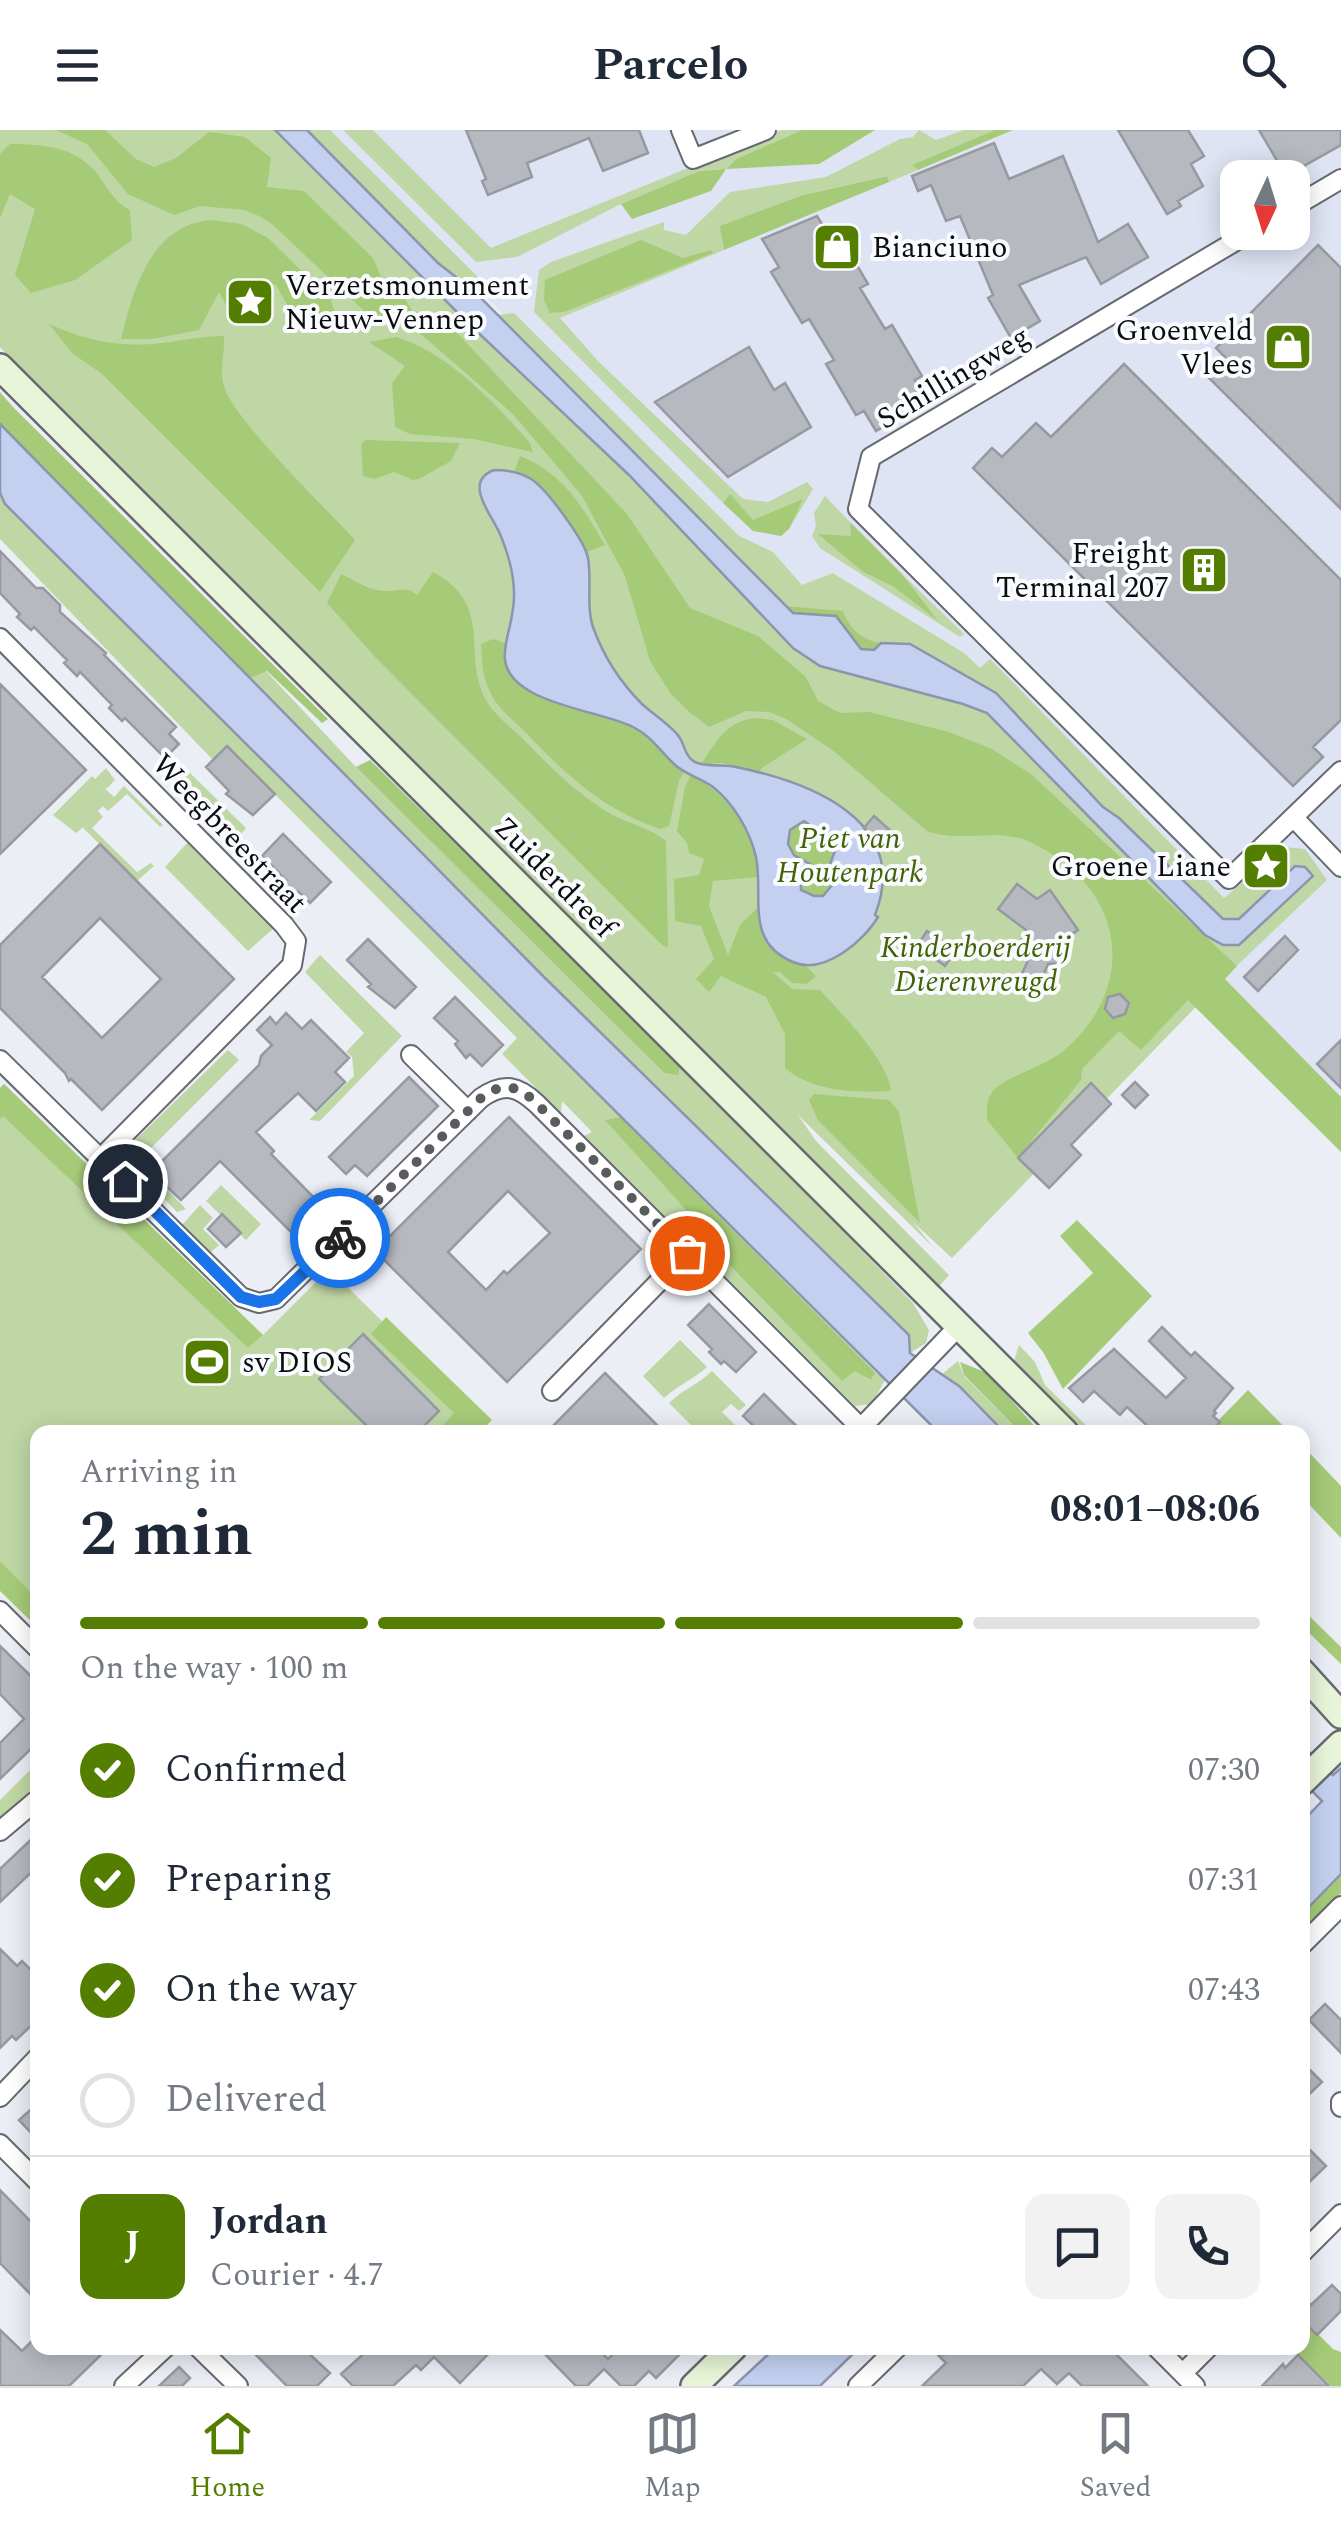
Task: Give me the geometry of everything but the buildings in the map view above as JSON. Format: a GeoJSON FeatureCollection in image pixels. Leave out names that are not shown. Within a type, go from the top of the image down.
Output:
{"type":"FeatureCollection","features":[{"type":"Feature","properties":{"kind":"street"},"geometry":{"type":"LineString","coordinates":[[681,130],[693,159],[766,130]]}},
{"type":"Feature","properties":{"kind":"street"},"geometry":{"type":"LineString","coordinates":[[1310,198],[1341,180]]}},
{"type":"Feature","properties":{"kind":"street","name":"Schillingweg"},"geometry":{"type":"LineString","coordinates":[[1221,250],[871,457],[858,510],[1229,879],[1294,818]]}},
{"type":"Feature","properties":{"kind":"street","name":"Zuiderdreef"},"geometry":{"type":"LineString","coordinates":[[0,368],[1058,1425]]}},
{"type":"Feature","properties":{"kind":"street","name":"Weegbreestraat"},"geometry":{"type":"LineString","coordinates":[[0,638],[296,941],[292,965],[102,1158]]}},
{"type":"Feature","properties":{"kind":"street"},"geometry":{"type":"LineString","coordinates":[[1341,772],[1294,818],[1341,868]]}},
{"type":"Feature","properties":{"kind":"street"},"geometry":{"type":"LineString","coordinates":[[411,1055],[468,1111]]}},
{"type":"Feature","properties":{"kind":"street"},"geometry":{"type":"LineString","coordinates":[[0,1060],[241,1297],[259,1302],[276,1299],[468,1111],[497,1088],[520,1090],[687,1253],[854,1425]]}},
{"type":"Feature","properties":{"kind":"street"},"geometry":{"type":"LineString","coordinates":[[552,1391],[687,1253]]}},
{"type":"Feature","properties":{"kind":"street"},"geometry":{"type":"LineString","coordinates":[[864,1425],[958,1326]]}},
{"type":"Feature","properties":{"kind":"street"},"geometry":{"type":"LineString","coordinates":[[0,1611],[30,1641]]}},
{"type":"Feature","properties":{"kind":"street"},"geometry":{"type":"LineString","coordinates":[[1310,1681],[1341,1715]]}},
{"type":"Feature","properties":{"kind":"street"},"geometry":{"type":"LineString","coordinates":[[1310,1774],[1337,1748]]}},
{"type":"Feature","properties":{"kind":"street"},"geometry":{"type":"LineString","coordinates":[[0,1832],[30,1806]]}},
{"type":"Feature","properties":{"kind":"street"},"geometry":{"type":"LineString","coordinates":[[1310,1937],[1341,1906]]}},
{"type":"Feature","properties":{"kind":"street"},"geometry":{"type":"LineString","coordinates":[[0,2097],[30,2065]]}},
{"type":"Feature","properties":{"kind":"street"},"geometry":{"type":"LineString","coordinates":[[0,2144],[30,2174]]}},
{"type":"Feature","properties":{"kind":"street"},"geometry":{"type":"LineString","coordinates":[[1310,2245],[1341,2214]]}},
{"type":"Feature","properties":{"kind":"street"},"geometry":{"type":"LineString","coordinates":[[124,2386],[157,2355]]}},
{"type":"Feature","properties":{"kind":"street"},"geometry":{"type":"LineString","coordinates":[[206,2355],[238,2386]]}},
{"type":"Feature","properties":{"kind":"street"},"geometry":{"type":"LineString","coordinates":[[694,2386],[726,2355]]}},
{"type":"Feature","properties":{"kind":"street"},"geometry":{"type":"LineString","coordinates":[[858,2386],[890,2355]]}},
{"type":"Feature","properties":{"kind":"street"},"geometry":{"type":"LineString","coordinates":[[1164,2355],[1189,2379],[1204,2355]]}},
{"type":"Feature","properties":{"kind":"shaded area"},"geometry":{"type":"Polygon","coordinates":[[[312,130],[1341,130],[1341,1097],[1224,978],[1230,914],[940,640],[834,573],[803,586],[773,552],[740,541],[312,130]]]}},
{"type":"Feature","properties":{"kind":"green space","name":"Piet van Houtenpark"},"geometry":{"type":"Polygon","coordinates":[[[0,130],[275,130],[579,397],[497,315],[514,313],[739,536],[773,552],[802,585],[833,573],[964,653],[980,668],[990,659],[1224,898],[1284,847],[1305,849],[1327,880],[1224,978],[952,1258],[913,1222],[933,1247],[798,1115],[816,1141],[949,1275],[936,1290],[62,415],[0,347],[0,130]]]}},
{"type":"Feature","properties":{"kind":"green space"},"geometry":{"type":"Polygon","coordinates":[[[56,130],[105,130],[136,159],[154,167],[176,158],[209,132],[245,137],[271,158],[267,187],[304,191],[373,258],[383,281],[404,297],[413,312],[429,313],[459,335],[627,514],[690,608],[758,636],[806,677],[818,701],[840,713],[869,712],[949,732],[992,749],[1031,774],[1237,966],[1225,979],[1341,1097],[1341,1152],[1188,1000],[1141,1050],[1119,1031],[1082,1069],[1081,1080],[1018,1158],[987,1120],[991,1094],[1007,1080],[1066,1049],[1090,1023],[1105,994],[1112,965],[1111,937],[1102,909],[1086,883],[1062,861],[1019,838],[953,836],[927,831],[835,752],[786,719],[769,712],[746,711],[709,727],[671,694],[650,661],[625,576],[582,496],[513,414],[408,323],[363,310],[272,224],[244,210],[200,206],[174,215],[128,194],[87,144],[56,130]]]}},
{"type":"Feature","properties":{"kind":"green space"},"geometry":{"type":"Polygon","coordinates":[[[307,130],[330,130],[485,284],[474,291],[438,263],[307,130]]]}},
{"type":"Feature","properties":{"kind":"green space"},"geometry":{"type":"Polygon","coordinates":[[[343,130],[373,130],[491,248],[782,130],[802,130],[736,159],[726,169],[699,171],[621,204],[517,257],[476,262],[343,130]]]}},
{"type":"Feature","properties":{"kind":"green space"},"geometry":{"type":"Polygon","coordinates":[[[802,130],[875,130],[819,164],[726,169],[736,159],[802,130]]]}},
{"type":"Feature","properties":{"kind":"green space"},"geometry":{"type":"Polygon","coordinates":[[[919,130],[936,140],[964,130],[995,130],[913,165],[918,170],[889,182],[886,176],[803,195],[721,226],[724,250],[560,318],[599,362],[743,499],[768,502],[807,482],[813,489],[789,529],[802,500],[753,521],[730,495],[723,503],[534,312],[539,270],[551,262],[664,222],[664,230],[686,235],[730,192],[826,177],[900,139],[913,137],[919,130]]]}},
{"type":"Feature","properties":{"kind":"green space"},"geometry":{"type":"Polygon","coordinates":[[[995,130],[1013,130],[918,170],[912,165],[995,130]]]}},
{"type":"Feature","properties":{"kind":"green space"},"geometry":{"type":"Polygon","coordinates":[[[10,144],[54,148],[85,161],[130,210],[132,240],[75,280],[31,293],[15,275],[35,209],[10,194],[0,218],[0,154],[10,144]]]}},
{"type":"Feature","properties":{"kind":"green space"},"geometry":{"type":"Polygon","coordinates":[[[726,169],[711,191],[632,219],[621,204],[699,171],[726,169]]]}},
{"type":"Feature","properties":{"kind":"green space"},"geometry":{"type":"Polygon","coordinates":[[[887,176],[889,182],[724,250],[720,226],[803,195],[887,176]]]}},
{"type":"Feature","properties":{"kind":"green space"},"geometry":{"type":"Polygon","coordinates":[[[210,220],[242,224],[268,238],[331,300],[338,322],[328,332],[302,331],[276,285],[242,281],[241,295],[229,311],[219,292],[199,330],[152,339],[121,339],[139,281],[159,247],[190,225],[210,220]]]}},
{"type":"Feature","properties":{"kind":"green space"},"geometry":{"type":"Polygon","coordinates":[[[641,240],[683,258],[711,250],[713,253],[564,312],[550,313],[544,300],[545,280],[641,240]]]}},
{"type":"Feature","properties":{"kind":"green space"},"geometry":{"type":"Polygon","coordinates":[[[49,324],[87,338],[125,344],[224,336],[222,377],[230,398],[260,439],[355,540],[320,592],[101,373],[73,354],[49,324]]]}},
{"type":"Feature","properties":{"kind":"green space"},"geometry":{"type":"Polygon","coordinates":[[[396,337],[434,355],[469,381],[516,427],[533,452],[473,439],[410,434],[395,427],[392,383],[405,366],[369,342],[396,337]]]}},
{"type":"Feature","properties":{"kind":"green space"},"geometry":{"type":"Polygon","coordinates":[[[0,392],[328,719],[322,723],[267,671],[248,679],[0,424],[0,392]]]}},
{"type":"Feature","properties":{"kind":"green space"},"geometry":{"type":"Polygon","coordinates":[[[366,440],[460,443],[451,461],[419,479],[394,472],[374,479],[363,476],[361,444],[366,440]]]}},
{"type":"Feature","properties":{"kind":"green space"},"geometry":{"type":"Polygon","coordinates":[[[520,456],[560,482],[580,504],[605,545],[587,552],[540,485],[514,472],[520,456]]]}},
{"type":"Feature","properties":{"kind":"green space"},"geometry":{"type":"Polygon","coordinates":[[[0,493],[5,504],[620,1117],[606,1120],[717,1223],[842,1381],[855,1370],[869,1380],[876,1373],[886,1378],[872,1404],[855,1406],[584,1136],[592,1132],[562,1101],[561,1113],[502,1054],[517,1038],[227,746],[213,760],[0,539],[0,493]]]}},
{"type":"Feature","properties":{"kind":"green space"},"geometry":{"type":"Polygon","coordinates":[[[730,494],[753,520],[803,499],[789,529],[781,536],[753,531],[723,503],[730,494]]]}},
{"type":"Feature","properties":{"kind":"green space"},"geometry":{"type":"Polygon","coordinates":[[[825,496],[850,522],[852,536],[821,535],[863,572],[894,587],[934,617],[902,574],[964,634],[960,637],[820,548],[812,536],[816,526],[814,513],[825,496]]]}},
{"type":"Feature","properties":{"kind":"green space"},"geometry":{"type":"Polygon","coordinates":[[[850,522],[902,574],[938,621],[894,587],[863,572],[818,534],[851,536],[850,522]]]}},
{"type":"Feature","properties":{"kind":"green space"},"geometry":{"type":"Polygon","coordinates":[[[433,572],[464,599],[473,631],[479,682],[494,711],[587,798],[666,841],[668,947],[376,658],[327,603],[341,574],[375,590],[406,590],[417,595],[433,572]]]}},
{"type":"Feature","properties":{"kind":"green space"},"geometry":{"type":"Polygon","coordinates":[[[785,606],[843,611],[858,633],[881,643],[874,650],[861,649],[836,617],[793,613],[785,606]]]}},
{"type":"Feature","properties":{"kind":"green space"},"geometry":{"type":"Polygon","coordinates":[[[493,639],[505,643],[508,664],[518,681],[534,693],[634,727],[685,771],[669,826],[660,829],[640,822],[589,791],[501,709],[489,690],[483,667],[481,644],[493,639]]]}},
{"type":"Feature","properties":{"kind":"green space"},"geometry":{"type":"Polygon","coordinates":[[[266,671],[356,767],[664,1073],[677,1074],[680,1064],[913,1303],[929,1330],[926,1343],[910,1353],[908,1335],[248,679],[266,671]]]}},
{"type":"Feature","properties":{"kind":"green space"},"geometry":{"type":"Polygon","coordinates":[[[756,718],[773,720],[807,739],[760,769],[762,773],[723,763],[701,764],[729,728],[756,718]]]}},
{"type":"Feature","properties":{"kind":"green space"},"geometry":{"type":"Polygon","coordinates":[[[370,760],[680,1064],[678,1075],[664,1073],[356,767],[370,760]]]}},
{"type":"Feature","properties":{"kind":"green space"},"geometry":{"type":"Polygon","coordinates":[[[106,768],[115,780],[106,789],[100,784],[114,797],[124,786],[163,825],[160,827],[127,794],[108,811],[103,806],[98,811],[103,817],[92,828],[137,872],[151,863],[154,866],[137,881],[83,828],[87,824],[76,833],[53,815],[92,776],[95,779],[106,768]]]}},
{"type":"Feature","properties":{"kind":"green space"},"geometry":{"type":"Polygon","coordinates":[[[188,771],[246,828],[237,839],[184,784],[176,791],[172,788],[188,771]]]}},
{"type":"Feature","properties":{"kind":"green space"},"geometry":{"type":"Polygon","coordinates":[[[691,775],[717,793],[738,817],[756,861],[758,877],[713,881],[709,906],[728,955],[740,925],[758,907],[782,957],[806,966],[816,976],[807,984],[792,983],[780,972],[773,972],[792,989],[820,990],[873,1052],[891,1091],[835,1089],[796,1076],[785,1068],[785,1034],[766,997],[721,976],[709,992],[696,979],[714,959],[701,926],[675,921],[674,879],[699,875],[704,859],[689,853],[687,843],[677,831],[691,775]]]}},
{"type":"Feature","properties":{"kind":"green space"},"geometry":{"type":"Polygon","coordinates":[[[804,821],[828,838],[835,851],[831,864],[833,884],[823,896],[801,890],[801,874],[810,864],[788,847],[790,830],[804,821]]]}},
{"type":"Feature","properties":{"kind":"green space"},"geometry":{"type":"Polygon","coordinates":[[[189,841],[275,927],[248,951],[165,867],[189,841]]]}},
{"type":"Feature","properties":{"kind":"green space"},"geometry":{"type":"Polygon","coordinates":[[[320,955],[402,1036],[320,1121],[309,1120],[354,1076],[352,1057],[346,1052],[364,1033],[305,972],[320,955]]]}},
{"type":"Feature","properties":{"kind":"green space"},"geometry":{"type":"Polygon","coordinates":[[[228,1050],[239,1060],[139,1160],[186,1209],[177,1212],[127,1160],[128,1147],[228,1050]]]}},
{"type":"Feature","properties":{"kind":"green space","name":"sv DIOS"},"geometry":{"type":"Polygon","coordinates":[[[4,1084],[263,1335],[329,1269],[385,1324],[459,1412],[445,1425],[30,1425],[30,1620],[0,1590],[0,1088],[4,1084]]]}},
{"type":"Feature","properties":{"kind":"green space"},"geometry":{"type":"Polygon","coordinates":[[[4,1084],[263,1335],[248,1348],[3,1116],[0,1119],[0,1088],[4,1084]]]}},
{"type":"Feature","properties":{"kind":"green space"},"geometry":{"type":"Polygon","coordinates":[[[814,1094],[889,1100],[899,1112],[920,1223],[818,1120],[809,1100],[814,1094]]]}},
{"type":"Feature","properties":{"kind":"green space"},"geometry":{"type":"Polygon","coordinates":[[[620,1117],[876,1373],[870,1380],[855,1371],[842,1381],[721,1256],[717,1223],[697,1222],[605,1120],[620,1117]]]}},
{"type":"Feature","properties":{"kind":"green space"},"geometry":{"type":"Polygon","coordinates":[[[221,1185],[261,1224],[246,1240],[206,1201],[221,1185]]]}},
{"type":"Feature","properties":{"kind":"green space"},"geometry":{"type":"Polygon","coordinates":[[[200,1205],[213,1218],[203,1229],[219,1245],[209,1254],[181,1226],[200,1205]]]}},
{"type":"Feature","properties":{"kind":"green space"},"geometry":{"type":"Polygon","coordinates":[[[1077,1220],[1152,1296],[1063,1389],[1028,1333],[1093,1273],[1060,1236],[1077,1220]]]}},
{"type":"Feature","properties":{"kind":"green space"},"geometry":{"type":"Polygon","coordinates":[[[386,1317],[492,1420],[487,1425],[443,1425],[454,1413],[371,1334],[386,1317]]]}},
{"type":"Feature","properties":{"kind":"green space"},"geometry":{"type":"Polygon","coordinates":[[[680,1340],[707,1367],[664,1398],[643,1376],[680,1340]]]}},
{"type":"Feature","properties":{"kind":"green space"},"geometry":{"type":"Polygon","coordinates":[[[1019,1345],[1035,1362],[1045,1385],[1086,1425],[1071,1425],[1012,1367],[1019,1345]]]}},
{"type":"Feature","properties":{"kind":"green space"},"geometry":{"type":"Polygon","coordinates":[[[958,1361],[964,1376],[1013,1425],[997,1425],[959,1386],[941,1375],[958,1361]]]}},
{"type":"Feature","properties":{"kind":"green space"},"geometry":{"type":"Polygon","coordinates":[[[960,1362],[987,1373],[1034,1425],[1013,1425],[964,1375],[960,1362]]]}},
{"type":"Feature","properties":{"kind":"green space"},"geometry":{"type":"Polygon","coordinates":[[[712,1371],[746,1405],[739,1411],[731,1404],[722,1412],[735,1425],[691,1425],[669,1403],[712,1371]]]}},
{"type":"Feature","properties":{"kind":"green space"},"geometry":{"type":"Polygon","coordinates":[[[1248,1390],[1282,1425],[1214,1425],[1248,1390]]]}},
{"type":"Feature","properties":{"kind":"green space"},"geometry":{"type":"Polygon","coordinates":[[[1310,1453],[1341,1486],[1341,1538],[1310,1505],[1310,1453]]]}},
{"type":"Feature","properties":{"kind":"green space"},"geometry":{"type":"Polygon","coordinates":[[[0,1561],[30,1592],[30,1620],[0,1591],[0,1561]]]}},
{"type":"Feature","properties":{"kind":"green space"},"geometry":{"type":"Polygon","coordinates":[[[1310,1617],[1341,1647],[1341,1664],[1310,1634],[1310,1617]]]}},
{"type":"Feature","properties":{"kind":"green space"},"geometry":{"type":"Polygon","coordinates":[[[30,1770],[30,1798],[12,1817],[0,1818],[0,1800],[30,1770]]]}},
{"type":"Feature","properties":{"kind":"green space"},"geometry":{"type":"Polygon","coordinates":[[[1341,1874],[1341,1893],[1310,1924],[1310,1906],[1341,1874]]]}},
{"type":"Feature","properties":{"kind":"green space"},"geometry":{"type":"Polygon","coordinates":[[[1310,2326],[1341,2352],[1341,2386],[1331,2386],[1299,2355],[1310,2355],[1310,2326]]]}},
{"type":"Feature","properties":{"kind":"water"},"geometry":{"type":"Polygon","coordinates":[[[275,130],[307,130],[438,263],[474,291],[793,613],[836,616],[861,649],[874,650],[881,643],[910,644],[996,693],[1103,807],[1223,919],[1239,919],[1295,866],[1305,867],[1313,876],[1239,945],[1223,945],[1205,935],[987,713],[820,666],[793,648],[629,475],[470,325],[275,130]]]}},
{"type":"Feature","properties":{"kind":"water"},"geometry":{"type":"Polygon","coordinates":[[[0,424],[543,976],[909,1335],[910,1353],[959,1386],[997,1425],[931,1425],[5,504],[0,493],[0,424]]]}},
{"type":"Feature","properties":{"kind":"water"},"geometry":{"type":"Polygon","coordinates":[[[499,470],[527,477],[538,484],[564,516],[588,558],[591,619],[602,648],[627,687],[677,734],[692,760],[794,783],[847,811],[867,830],[879,854],[883,882],[875,915],[878,917],[854,945],[818,964],[793,962],[778,953],[762,930],[753,847],[728,801],[678,767],[635,728],[540,697],[511,675],[505,655],[514,584],[504,544],[482,499],[480,482],[485,475],[499,470]],[[804,821],[790,830],[788,844],[794,855],[810,864],[801,875],[801,890],[814,896],[823,896],[833,884],[828,869],[835,851],[828,838],[804,821]]]}},
{"type":"Feature","properties":{"kind":"water"},"geometry":{"type":"Polygon","coordinates":[[[1310,1753],[1333,1775],[1341,1768],[1341,1874],[1310,1906],[1310,1814],[1322,1801],[1310,1789],[1310,1753]]]}},
{"type":"Feature","properties":{"kind":"water"},"geometry":{"type":"Polygon","coordinates":[[[767,2355],[852,2355],[820,2386],[734,2386],[767,2355]]]}},
{"type":"Feature","properties":{"kind":"way so far"},"geometry":{"type":"LineString","coordinates":[[340,1238],[481,1098],[505,1086],[517,1088],[532,1099],[687,1253]]}},
{"type":"Feature","properties":{"kind":"place","name":"Bianciuno"},"geometry":{"type":"Point","coordinates":[837,247]}},
{"type":"Feature","properties":{"kind":"place","name":"Verzetsmonument Nieuw-Vennep"},"geometry":{"type":"Point","coordinates":[250,302]}},
{"type":"Feature","properties":{"kind":"place","name":"Groenveld Vlees"},"geometry":{"type":"Point","coordinates":[1288,347]}},
{"type":"Feature","properties":{"kind":"place","name":"Freight Terminal 207"},"geometry":{"type":"Point","coordinates":[1204,570]}},
{"type":"Feature","properties":{"kind":"place","name":"Groene Liane"},"geometry":{"type":"Point","coordinates":[1266,866]}},
{"type":"Feature","properties":{"kind":"place","name":"sv DIOS"},"geometry":{"type":"Point","coordinates":[207,1362]}},
{"type":"Feature","properties":{"kind":"route"},"geometry":{"type":"LineString","coordinates":[[125,1181],[241,1297],[259,1302],[276,1299],[340,1238]]}},
{"type":"Feature","properties":{"kind":"park label","name":"Kinderboerderij Dierenvreugd"},"geometry":{"type":"Point","coordinates":[976,964]}}]}
